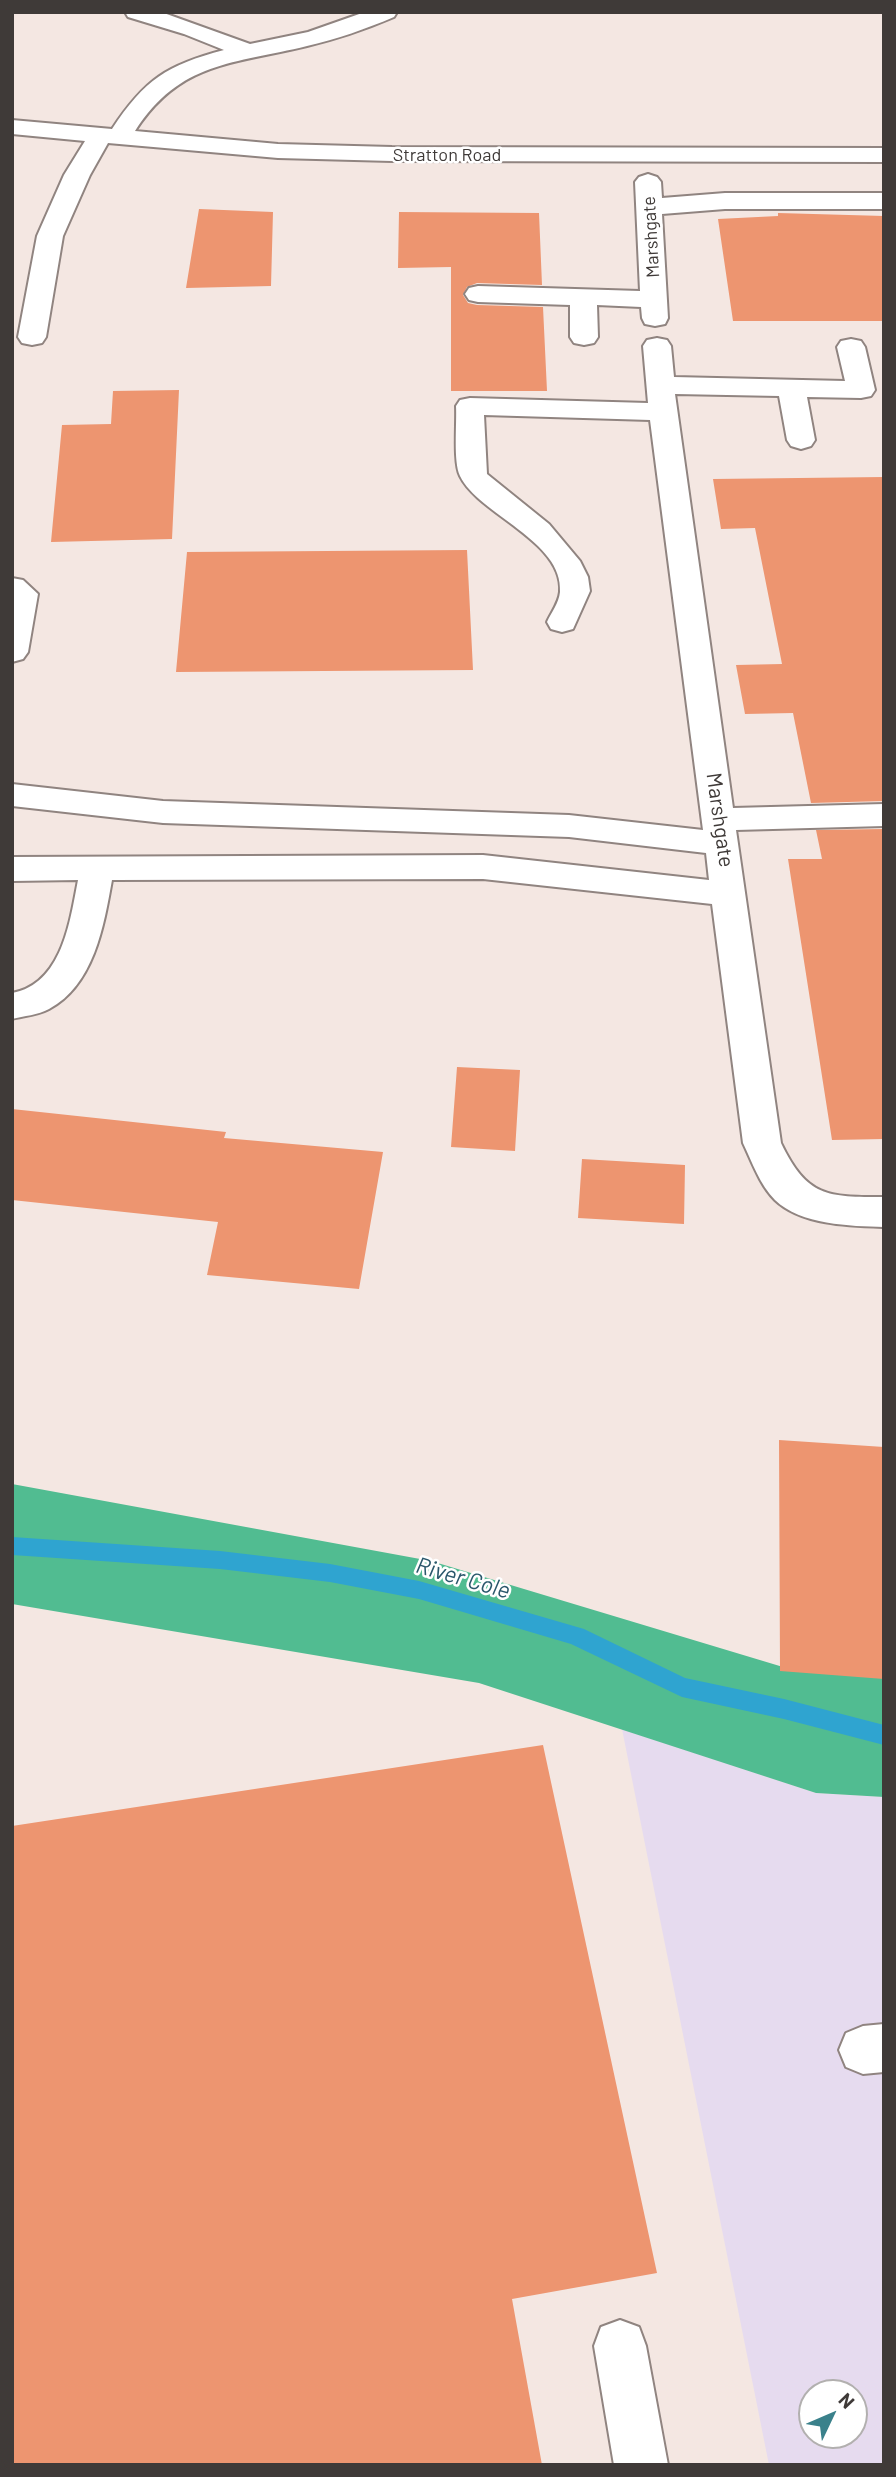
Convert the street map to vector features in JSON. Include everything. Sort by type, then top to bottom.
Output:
[{"type":"street","points":[[136,12],[192,29],[250,52]]},
{"type":"street","points":[[32,337],[50,236],[77,174],[159,85],[206,64],[308,39],[386,12]]},
{"type":"street","name":"Stratton Road","points":[[12,127],[278,151],[647,156],[884,155]]},
{"type":"street","name":"Marshgate","points":[[647,156],[662,398],[762,1143],[776,1171],[792,1193],[846,1212],[884,1212]]},
{"type":"street","points":[[649,207],[725,201],[884,201]]},
{"type":"street","points":[[478,294],[583,297],[656,321]]},
{"type":"street","points":[[583,297],[584,337]]},
{"type":"street","points":[[562,622],[575,592],[575,579],[534,524],[479,483],[473,474],[470,406],[662,398],[790,388],[861,390],[851,347]]},
{"type":"street","points":[[790,388],[801,440]]},
{"type":"street","points":[[12,587],[23,594],[12,652]]},
{"type":"street","points":[[12,795],[163,812],[721,831],[884,816]]},
{"type":"street","points":[[12,869],[483,867],[729,894]]},
{"type":"street","points":[[12,1006],[38,1000],[63,979],[83,939],[97,868]]},
{"type":"street","points":[[620,2346],[641,2465]]},
{"type":"shaded area","points":[[622,1729],[816,1793],[884,1797],[884,2465],[769,2465]]},
{"type":"green space","points":[[12,1484],[431,1561],[793,1670],[884,1674],[884,1797],[816,1793],[479,1683],[12,1604]]},
{"type":"building","points":[[199,209],[273,212],[271,286],[186,288]]},
{"type":"building","points":[[399,212],[539,213],[542,285],[477,283],[467,287],[463,295],[468,303],[477,305],[543,307],[547,391],[451,391],[451,267],[398,268]]},
{"type":"building","points":[[778,213],[884,216],[884,321],[733,321],[718,219],[778,216]]},
{"type":"building","points":[[179,390],[172,539],[51,542],[62,425],[111,424],[113,391]]},
{"type":"building","points":[[884,477],[884,801],[811,803],[793,713],[745,714],[736,665],[782,664],[755,528],[721,529],[713,479]]},
{"type":"building","points":[[467,550],[473,670],[176,672],[187,552]]},
{"type":"building","points":[[884,829],[884,1139],[832,1140],[788,859],[822,859],[816,830]]},
{"type":"building","points":[[457,1067],[520,1070],[515,1151],[451,1147]]},
{"type":"building","points":[[12,1109],[226,1132],[224,1138],[383,1152],[359,1289],[207,1275],[218,1222],[12,1200]]},
{"type":"building","points":[[582,1159],[685,1165],[684,1224],[578,1218]]},
{"type":"building","points":[[779,1440],[884,1447],[884,1679],[780,1671]]},
{"type":"building","points":[[543,1745],[657,2273],[512,2299],[542,2465],[12,2465],[12,1826]]},
{"type":"waterway","name":"River Cole","points":[[12,1546],[220,1560],[330,1573],[419,1590],[576,1636],[682,1687],[784,1709],[884,1735]]}]
